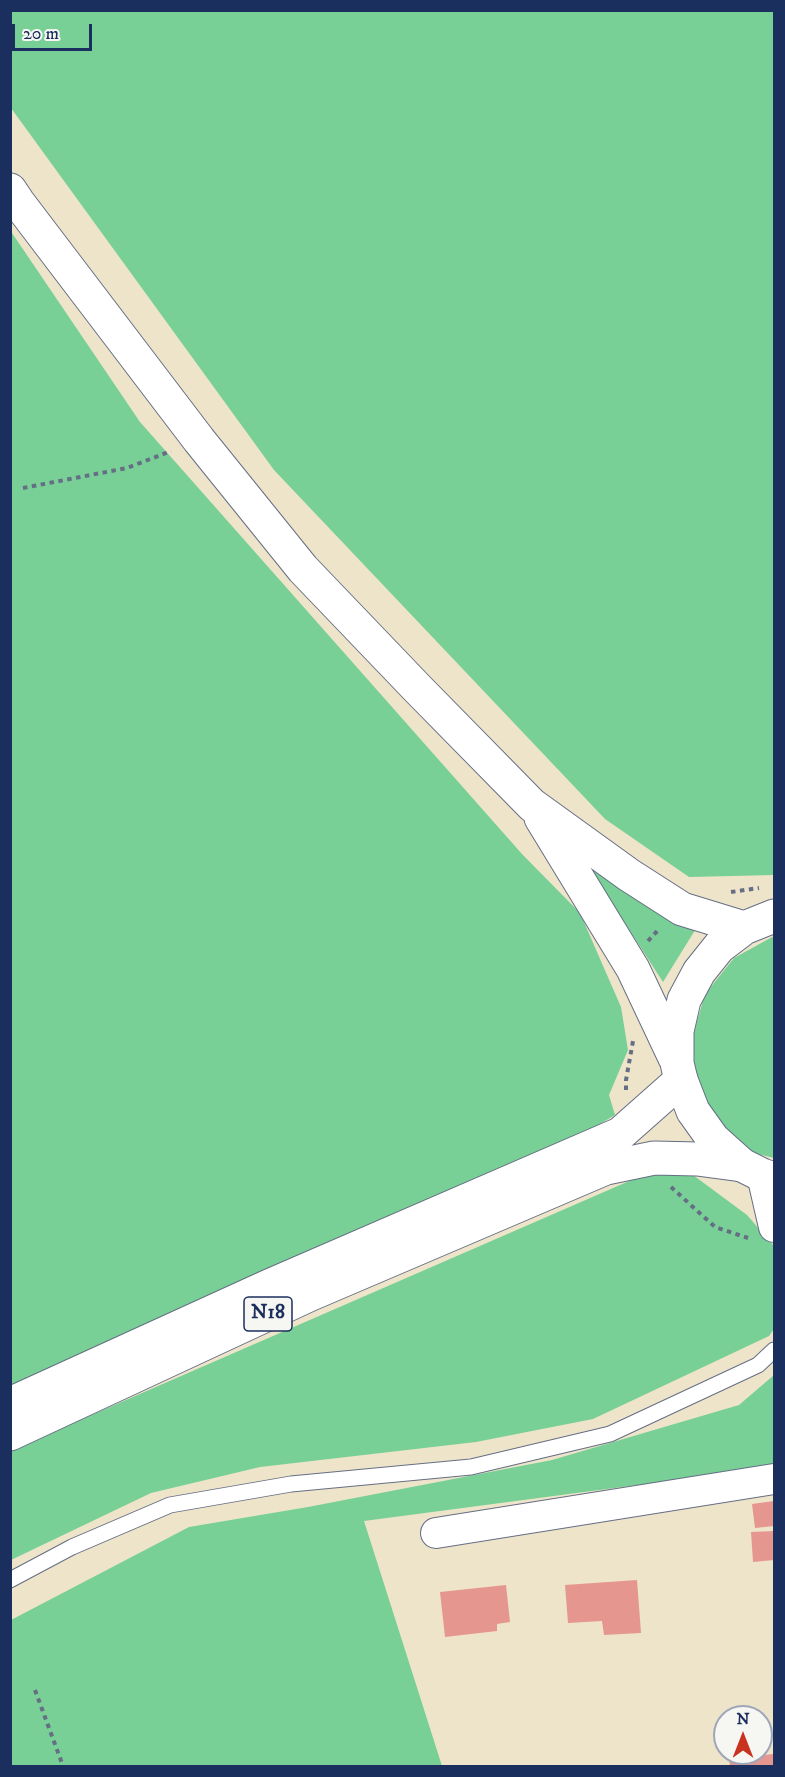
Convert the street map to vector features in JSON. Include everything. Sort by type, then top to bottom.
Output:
[{"type":"main road","points":[[10,190],[199,440],[303,569],[532,805],[629,875],[682,909],[744,928]]},
{"type":"main road","points":[[532,805],[633,969],[679,1071],[693,1112],[713,1139],[759,1173]]},
{"type":"main road","points":[[679,1071],[677,1031],[684,1000],[689,990],[699,972],[719,947],[744,928],[769,902]]},
{"type":"main road","name":"N18","points":[[10,1404],[258,1290],[620,1134],[679,1071]]},
{"type":"main road","name":"N18","points":[[10,1434],[311,1294],[606,1168],[654,1158],[698,1159],[759,1173]]},
{"type":"street","points":[[759,1173],[774,1227]]},
{"type":"street","points":[[436,1533],[774,1479]]},
{"type":"lane","points":[[10,1580],[72,1547],[170,1505],[291,1484],[471,1467],[610,1434],[758,1365],[774,1350]]},
{"type":"path","points":[[23,488],[127,468],[199,440]]},
{"type":"path","points":[[727,893],[769,902]]},
{"type":"path","points":[[640,948],[665,923]]},
{"type":"path","points":[[679,1196],[715,1227],[745,1237]]},
{"type":"path","points":[[35,1690],[63,1767]]},
{"type":"green space","points":[[10,11],[774,11],[774,875],[689,877],[605,819],[274,470],[11,108]]},
{"type":"green space","points":[[10,230],[140,422],[522,854],[580,913],[621,1007],[628,1050],[609,1095],[615,1115],[583,1134],[10,1388]]},
{"type":"green space","points":[[582,857],[697,927],[663,982],[641,948]]},
{"type":"green space","points":[[774,936],[774,1158],[754,1153],[718,1123],[696,1083],[692,1038],[705,994],[734,958]]},
{"type":"green space","points":[[643,1175],[693,1175],[747,1215],[774,1246],[774,1329],[769,1336],[593,1419],[476,1442],[260,1467],[151,1493],[11,1560],[11,1450]]},
{"type":"green space","points":[[774,1375],[774,1467],[364,1521],[442,1766],[11,1766],[11,1620],[189,1527],[308,1507],[552,1460],[739,1405]]},
{"type":"building","points":[[774,1501],[774,1526],[755,1528],[752,1504]]},
{"type":"building","points":[[774,1531],[774,1560],[753,1562],[751,1532]]},
{"type":"building","points":[[637,1580],[641,1633],[604,1635],[602,1621],[568,1623],[565,1585]]},
{"type":"building","points":[[506,1585],[510,1622],[497,1624],[497,1631],[445,1637],[440,1592]]},
{"type":"building","points":[[773,1754],[774,1766],[730,1766],[773,1765]]}]
